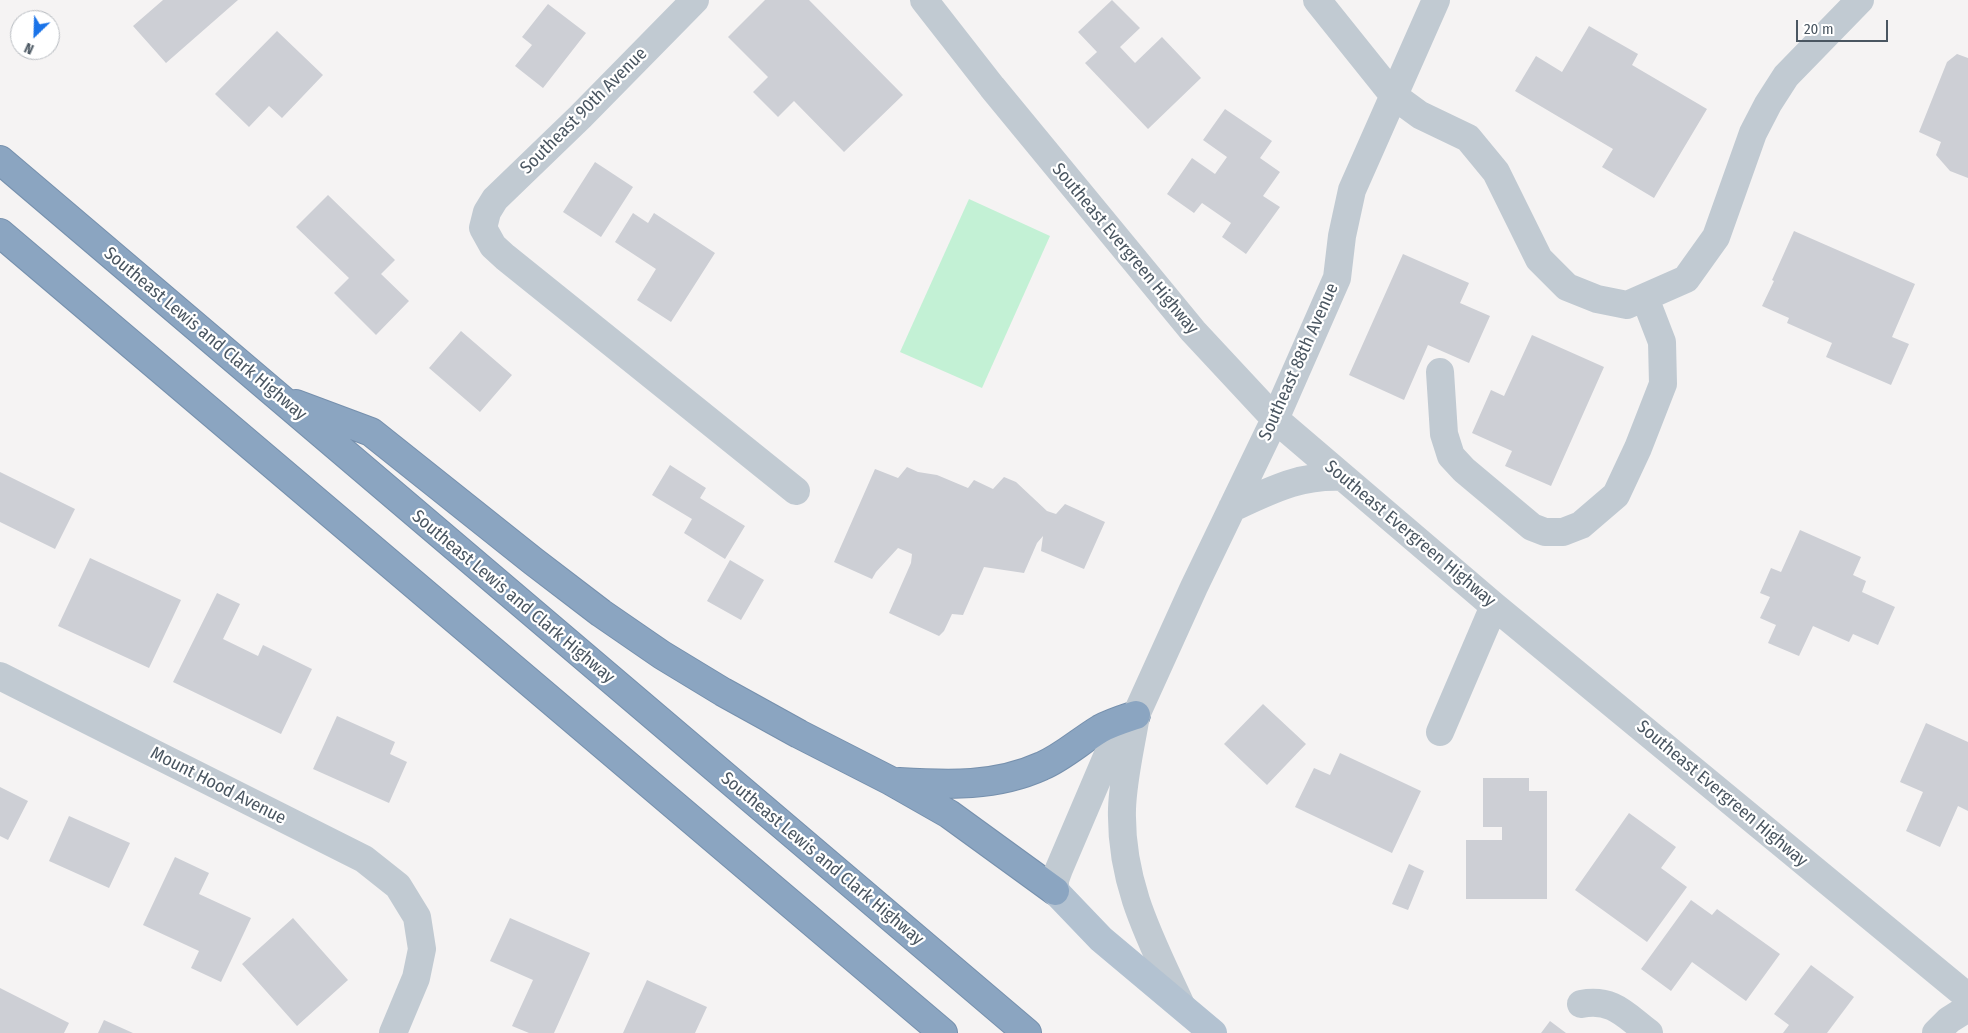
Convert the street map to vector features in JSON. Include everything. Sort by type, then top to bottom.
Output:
[{"type":"highway","name":"Southeast Lewis and Clark Highway","points":[[0,160],[1026,1033]]},
{"type":"highway","points":[[0,233],[943,1033]]},
{"type":"highway","points":[[278,397],[371,432],[533,561],[601,613],[662,655],[799,734],[891,781],[949,814],[1055,891]]},
{"type":"highway","points":[[891,781],[960,785],[1016,776],[1042,767],[1061,757],[1101,729],[1136,714]]},
{"type":"main road","points":[[1055,891],[1101,939],[1213,1033]]},
{"type":"street","name":"Southeast 90th Avenue","points":[[695,0],[580,117],[495,199],[487,212],[483,228],[493,246],[504,257],[796,491]]},
{"type":"street","name":"Southeast Evergreen Highway","points":[[924,0],[992,87],[1193,332],[1276,419],[1494,606],[1968,997]]},
{"type":"street","points":[[1316,0],[1394,96],[1420,115],[1468,138],[1496,172],[1539,259],[1567,286],[1597,299],[1627,305],[1686,279],[1716,237],[1753,133],[1768,104],[1786,76],[1860,0]]},
{"type":"street","name":"Southeast 88th Avenue","points":[[1136,714],[1194,587],[1276,419],[1337,278],[1342,236],[1352,190],[1436,0]]},
{"type":"street","points":[[1440,372],[1444,434],[1451,456],[1464,470],[1532,527],[1545,532],[1563,532],[1581,526],[1616,495],[1638,448],[1663,384],[1662,342],[1645,298]]},
{"type":"street","points":[[1232,508],[1288,483],[1308,478],[1343,477]]},
{"type":"street","points":[[1440,732],[1494,606]]},
{"type":"street","name":"Mount Hood Avenue","points":[[0,676],[364,859],[398,886],[417,917],[422,949],[416,978],[393,1033]]},
{"type":"street","points":[[1055,891],[1055,880],[1059,869],[1114,740],[1136,714]]},
{"type":"street","points":[[1136,714],[1124,783],[1122,809],[1123,840],[1127,870],[1134,898],[1145,928],[1181,1005]]},
{"type":"street","points":[[1581,1004],[1596,1001],[1612,1005],[1650,1033]]},
{"type":"street","points":[[1936,1033],[1949,1020],[1968,1008]]},
{"type":"green space","points":[[969,199],[1050,236],[982,388],[900,352]]},
{"type":"building","points":[[163,0],[238,0],[166,63],[133,26]]},
{"type":"building","points":[[765,0],[809,0],[903,95],[844,152],[794,101],[778,117],[753,92],[768,77],[728,37]]},
{"type":"building","points":[[1112,0],[1140,28],[1120,47],[1135,63],[1162,37],[1201,78],[1148,129],[1085,63],[1097,52],[1078,32]]},
{"type":"building","points":[[548,4],[586,33],[543,88],[515,66],[532,45],[522,37]]},
{"type":"building","points":[[1589,26],[1638,54],[1632,65],[1707,109],[1654,198],[1602,167],[1613,149],[1515,91],[1536,56],[1562,72]]},
{"type":"building","points":[[277,31],[323,75],[282,118],[269,106],[249,127],[215,94]]},
{"type":"building","points":[[1957,54],[1968,58],[1968,178],[1950,171],[1936,155],[1941,142],[1919,132],[1947,62]]},
{"type":"building","points":[[1225,109],[1272,141],[1260,158],[1280,172],[1263,196],[1280,207],[1246,254],[1222,237],[1231,223],[1202,203],[1194,213],[1167,194],[1192,158],[1215,174],[1227,157],[1203,140]]},
{"type":"building","points":[[595,162],[633,187],[601,237],[563,212]]},
{"type":"building","points":[[328,195],[395,260],[381,274],[409,301],[376,335],[334,293],[349,278],[296,227]]},
{"type":"building","points":[[633,213],[648,223],[654,213],[715,253],[671,322],[637,300],[656,269],[615,242]]},
{"type":"building","points":[[1794,231],[1915,284],[1892,337],[1909,344],[1891,385],[1826,357],[1832,343],[1787,323],[1789,318],[1762,306]]},
{"type":"building","points":[[1403,254],[1469,283],[1460,303],[1490,316],[1469,363],[1428,345],[1404,400],[1349,375]]},
{"type":"building","points":[[461,331],[512,375],[480,412],[429,368]]},
{"type":"building","points":[[1532,335],[1604,367],[1551,486],[1505,466],[1512,451],[1472,433],[1491,390],[1504,396]]},
{"type":"building","points":[[670,465],[706,488],[700,498],[745,526],[725,559],[684,533],[692,519],[652,495]]},
{"type":"building","points":[[907,467],[918,472],[937,475],[968,488],[974,480],[993,489],[1004,477],[1016,482],[1047,511],[1056,514],[1065,504],[1105,522],[1084,569],[1041,551],[1043,536],[1037,543],[1024,573],[984,567],[963,615],[952,614],[944,631],[939,636],[889,613],[911,563],[912,554],[898,548],[872,579],[834,562],[875,469],[898,478]]},
{"type":"building","points":[[0,472],[75,509],[55,549],[0,522]]},
{"type":"building","points":[[1800,530],[1861,557],[1853,575],[1866,581],[1862,592],[1895,607],[1878,645],[1853,634],[1849,642],[1813,626],[1799,656],[1768,643],[1776,625],[1760,618],[1770,597],[1760,593],[1771,568],[1781,572]]},
{"type":"building","points":[[90,558],[181,600],[149,668],[58,626]]},
{"type":"building","points":[[730,560],[764,580],[741,620],[707,601]]},
{"type":"building","points":[[217,593],[240,604],[223,639],[258,656],[263,645],[312,669],[281,734],[173,682]]},
{"type":"building","points":[[1263,704],[1306,744],[1267,785],[1224,744]]},
{"type":"building","points":[[337,716],[395,742],[390,754],[407,762],[389,803],[313,769]]},
{"type":"building","points":[[1926,723],[1968,742],[1968,811],[1958,806],[1940,847],[1906,831],[1923,792],[1900,782]]},
{"type":"building","points":[[1340,753],[1421,791],[1392,853],[1295,807],[1314,768],[1330,775]]},
{"type":"building","points":[[1483,778],[1529,778],[1529,791],[1547,791],[1547,899],[1466,899],[1466,840],[1502,840],[1502,827],[1483,827]]},
{"type":"building","points":[[0,787],[28,801],[8,840],[0,836]]},
{"type":"building","points":[[1629,813],[1676,847],[1661,868],[1687,887],[1647,942],[1575,890]]},
{"type":"building","points":[[69,816],[130,843],[109,888],[49,861]]},
{"type":"building","points":[[175,857],[209,873],[199,894],[251,918],[221,982],[191,968],[199,951],[143,925]]},
{"type":"building","points":[[1409,864],[1424,871],[1408,910],[1392,904]]},
{"type":"building","points":[[1691,900],[1712,915],[1717,909],[1780,954],[1746,1001],[1692,962],[1671,991],[1641,969]]},
{"type":"building","points":[[293,918],[348,980],[297,1026],[242,964]]},
{"type":"building","points":[[510,918],[590,953],[554,1033],[529,1033],[512,1026],[533,980],[490,961]]},
{"type":"building","points":[[1811,965],[1854,997],[1827,1033],[1783,1033],[1789,1025],[1774,1014]]},
{"type":"building","points":[[647,980],[707,1007],[695,1033],[623,1033]]},
{"type":"building","points":[[0,988],[69,1023],[64,1033],[0,1033]]},
{"type":"building","points":[[104,1020],[133,1033],[98,1033]]},
{"type":"building","points":[[1550,1021],[1566,1033],[1541,1033]]}]
